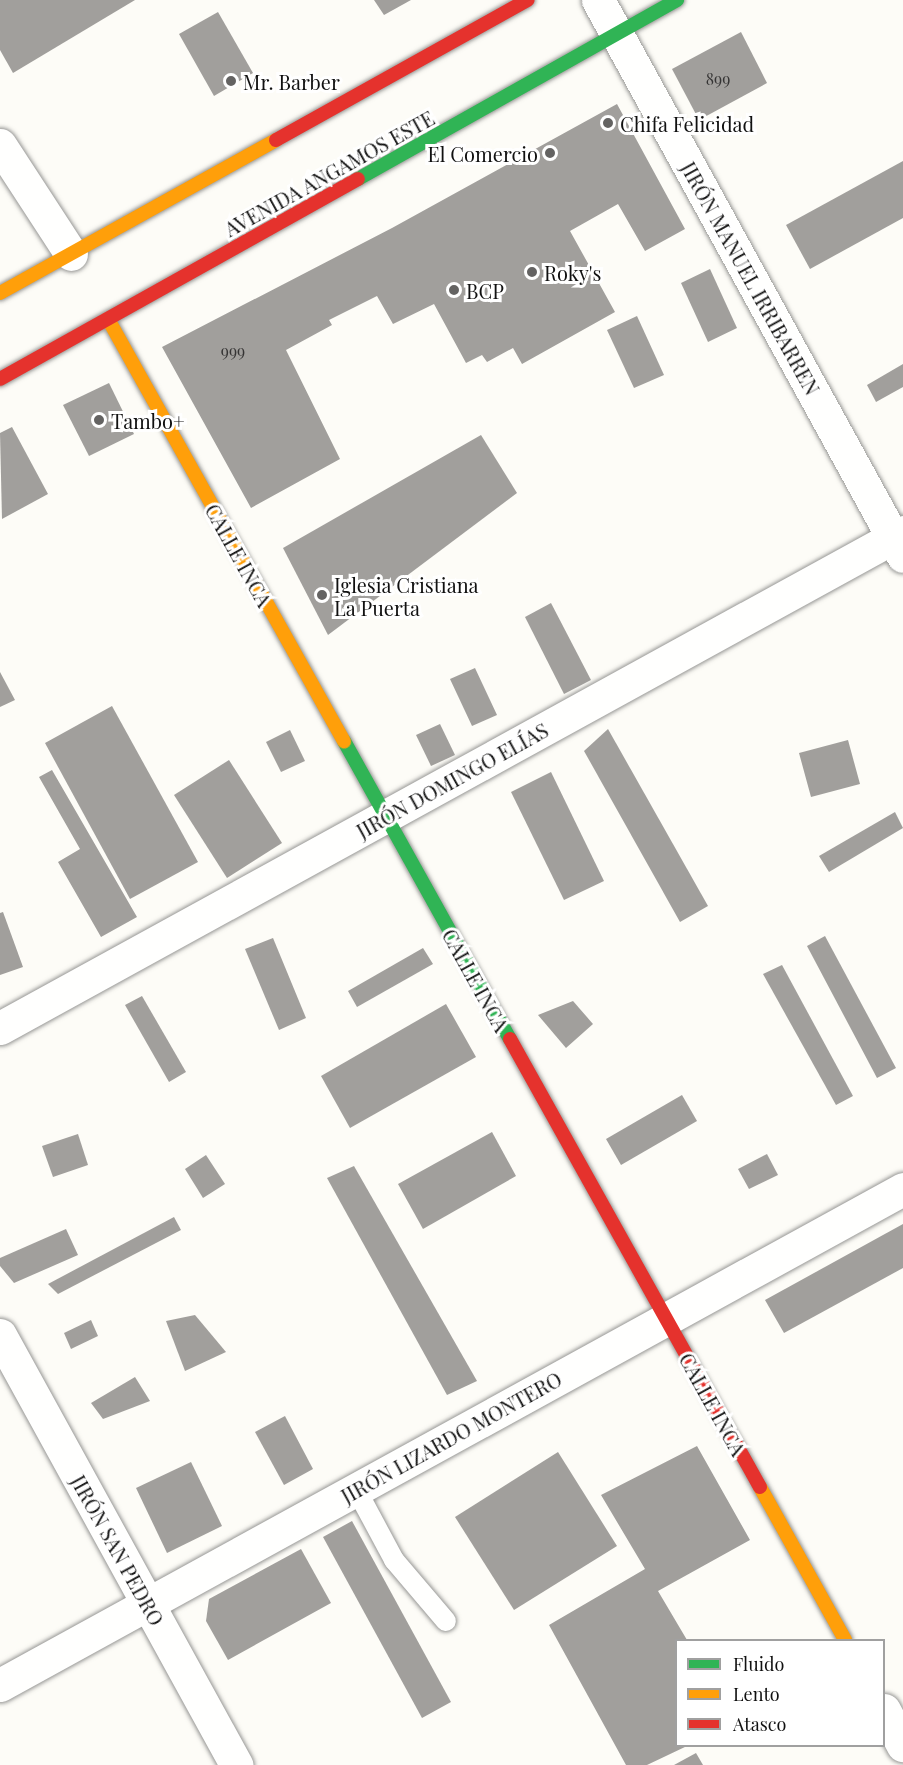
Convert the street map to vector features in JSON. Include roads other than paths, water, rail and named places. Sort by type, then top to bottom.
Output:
[{"type":"street","points":[[0,293],[528,0]]},
{"type":"street","name":"JIRÓN MANUEL IRRIBARREN","points":[[598,0],[900,542]]},
{"type":"street","name":"AVENIDA ANGAMOS ESTE","points":[[0,379],[677,0]]},
{"type":"street","points":[[0,145],[71,254]]},
{"type":"street","name":"CALLE INCA","points":[[108,319],[844,1639]]},
{"type":"street","name":"JIRÓN DOMINGO ELÍAS","points":[[0,1028],[385,817],[900,542]]},
{"type":"street","name":"JIRÓN LIZARDO MONTERO","points":[[0,1685],[903,1189]]},
{"type":"street","name":"JIRÓN SAN PEDRO","points":[[0,1335],[236,1765]]},
{"type":"street","points":[[885,1712],[903,1745]]},
{"type":"lane","points":[[356,1489],[394,1560],[446,1621]]},
{"type":"place","name":"Mr. Barber","points":[[231,81]]},
{"type":"place","name":"Chifa Felicidad","points":[[608,123]]},
{"type":"place","name":"El Comercio","points":[[550,153]]},
{"type":"place","name":"Roky's","points":[[532,272]]},
{"type":"place","name":"BCP","points":[[454,290]]},
{"type":"place","name":"Tambo+","points":[[99,420]]},
{"type":"place","name":"Iglesia Cristiana La Puerta","points":[[322,595]]}]
